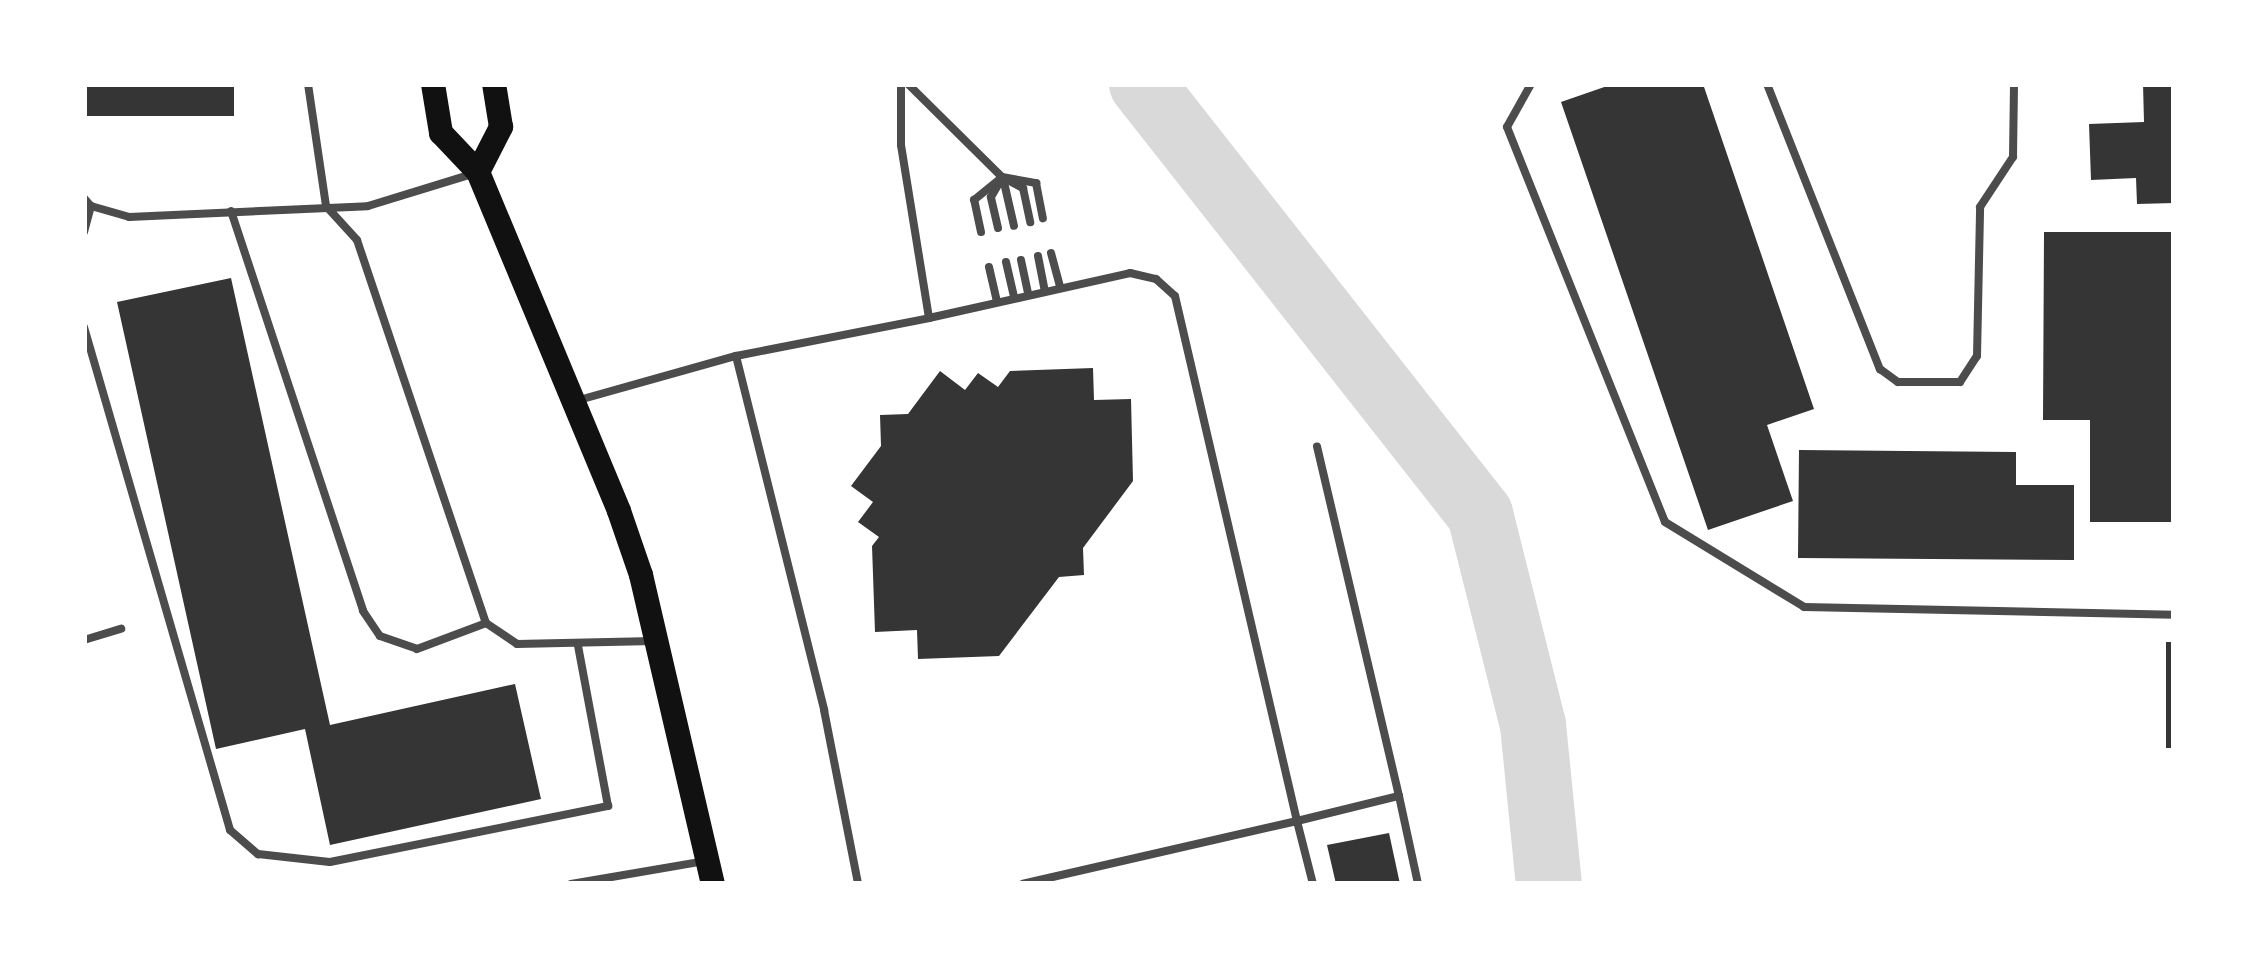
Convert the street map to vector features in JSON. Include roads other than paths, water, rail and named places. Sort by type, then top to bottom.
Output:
[{"type":"main road","points":[[418,84],[441,133],[478,172],[577,400],[641,575],[710,873]]},
{"type":"main road","points":[[433,84],[441,133]]},
{"type":"main road","points":[[494,84],[501,127]]},
{"type":"main road","points":[[478,172],[501,127],[508,84]]},
{"type":"lane","points":[[308,84],[326,206],[357,240],[486,623],[517,644],[656,641]]},
{"type":"lane","points":[[905,84],[1003,177],[1022,188],[1030,221]]},
{"type":"lane","points":[[905,84],[901,145],[929,318]]},
{"type":"lane","points":[[1531,84],[1507,127],[1665,522],[1804,608],[2174,616]]},
{"type":"lane","points":[[1767,84],[1880,370],[1898,382],[1960,382],[1977,356],[1980,207],[2013,157],[2014,84]]},
{"type":"lane","points":[[84,232],[88,202],[129,217],[368,206],[478,172]]},
{"type":"lane","points":[[1003,177],[1036,184],[1043,218]]},
{"type":"lane","points":[[1003,177],[1014,226]]},
{"type":"lane","points":[[998,228],[991,197],[1003,177]]},
{"type":"lane","points":[[981,232],[974,200],[1003,177]]},
{"type":"lane","points":[[231,211],[363,611],[380,636],[417,649],[486,623]]},
{"type":"lane","points":[[1051,253],[1060,287]]},
{"type":"lane","points":[[1038,256],[1045,291]]},
{"type":"lane","points":[[1021,260],[1028,295]]},
{"type":"lane","points":[[1006,262],[1014,298]]},
{"type":"lane","points":[[989,267],[997,302]]},
{"type":"lane","points":[[577,400],[736,356],[1060,287],[1130,274],[1156,279],[1175,296],[1313,884]]},
{"type":"lane","points":[[84,327],[230,830],[258,854],[330,862],[608,806],[578,646]]},
{"type":"lane","points":[[736,356],[824,710],[858,884]]},
{"type":"lane","points":[[1317,447],[1418,884]]},
{"type":"lane","points":[[84,640],[121,628]]},
{"type":"lane","points":[[1023,884],[1399,796]]},
{"type":"lane","points":[[571,884],[710,873]]},
{"type":"waterway","points":[[1142,84],[1480,514],[1533,725],[1549,884]]}]
